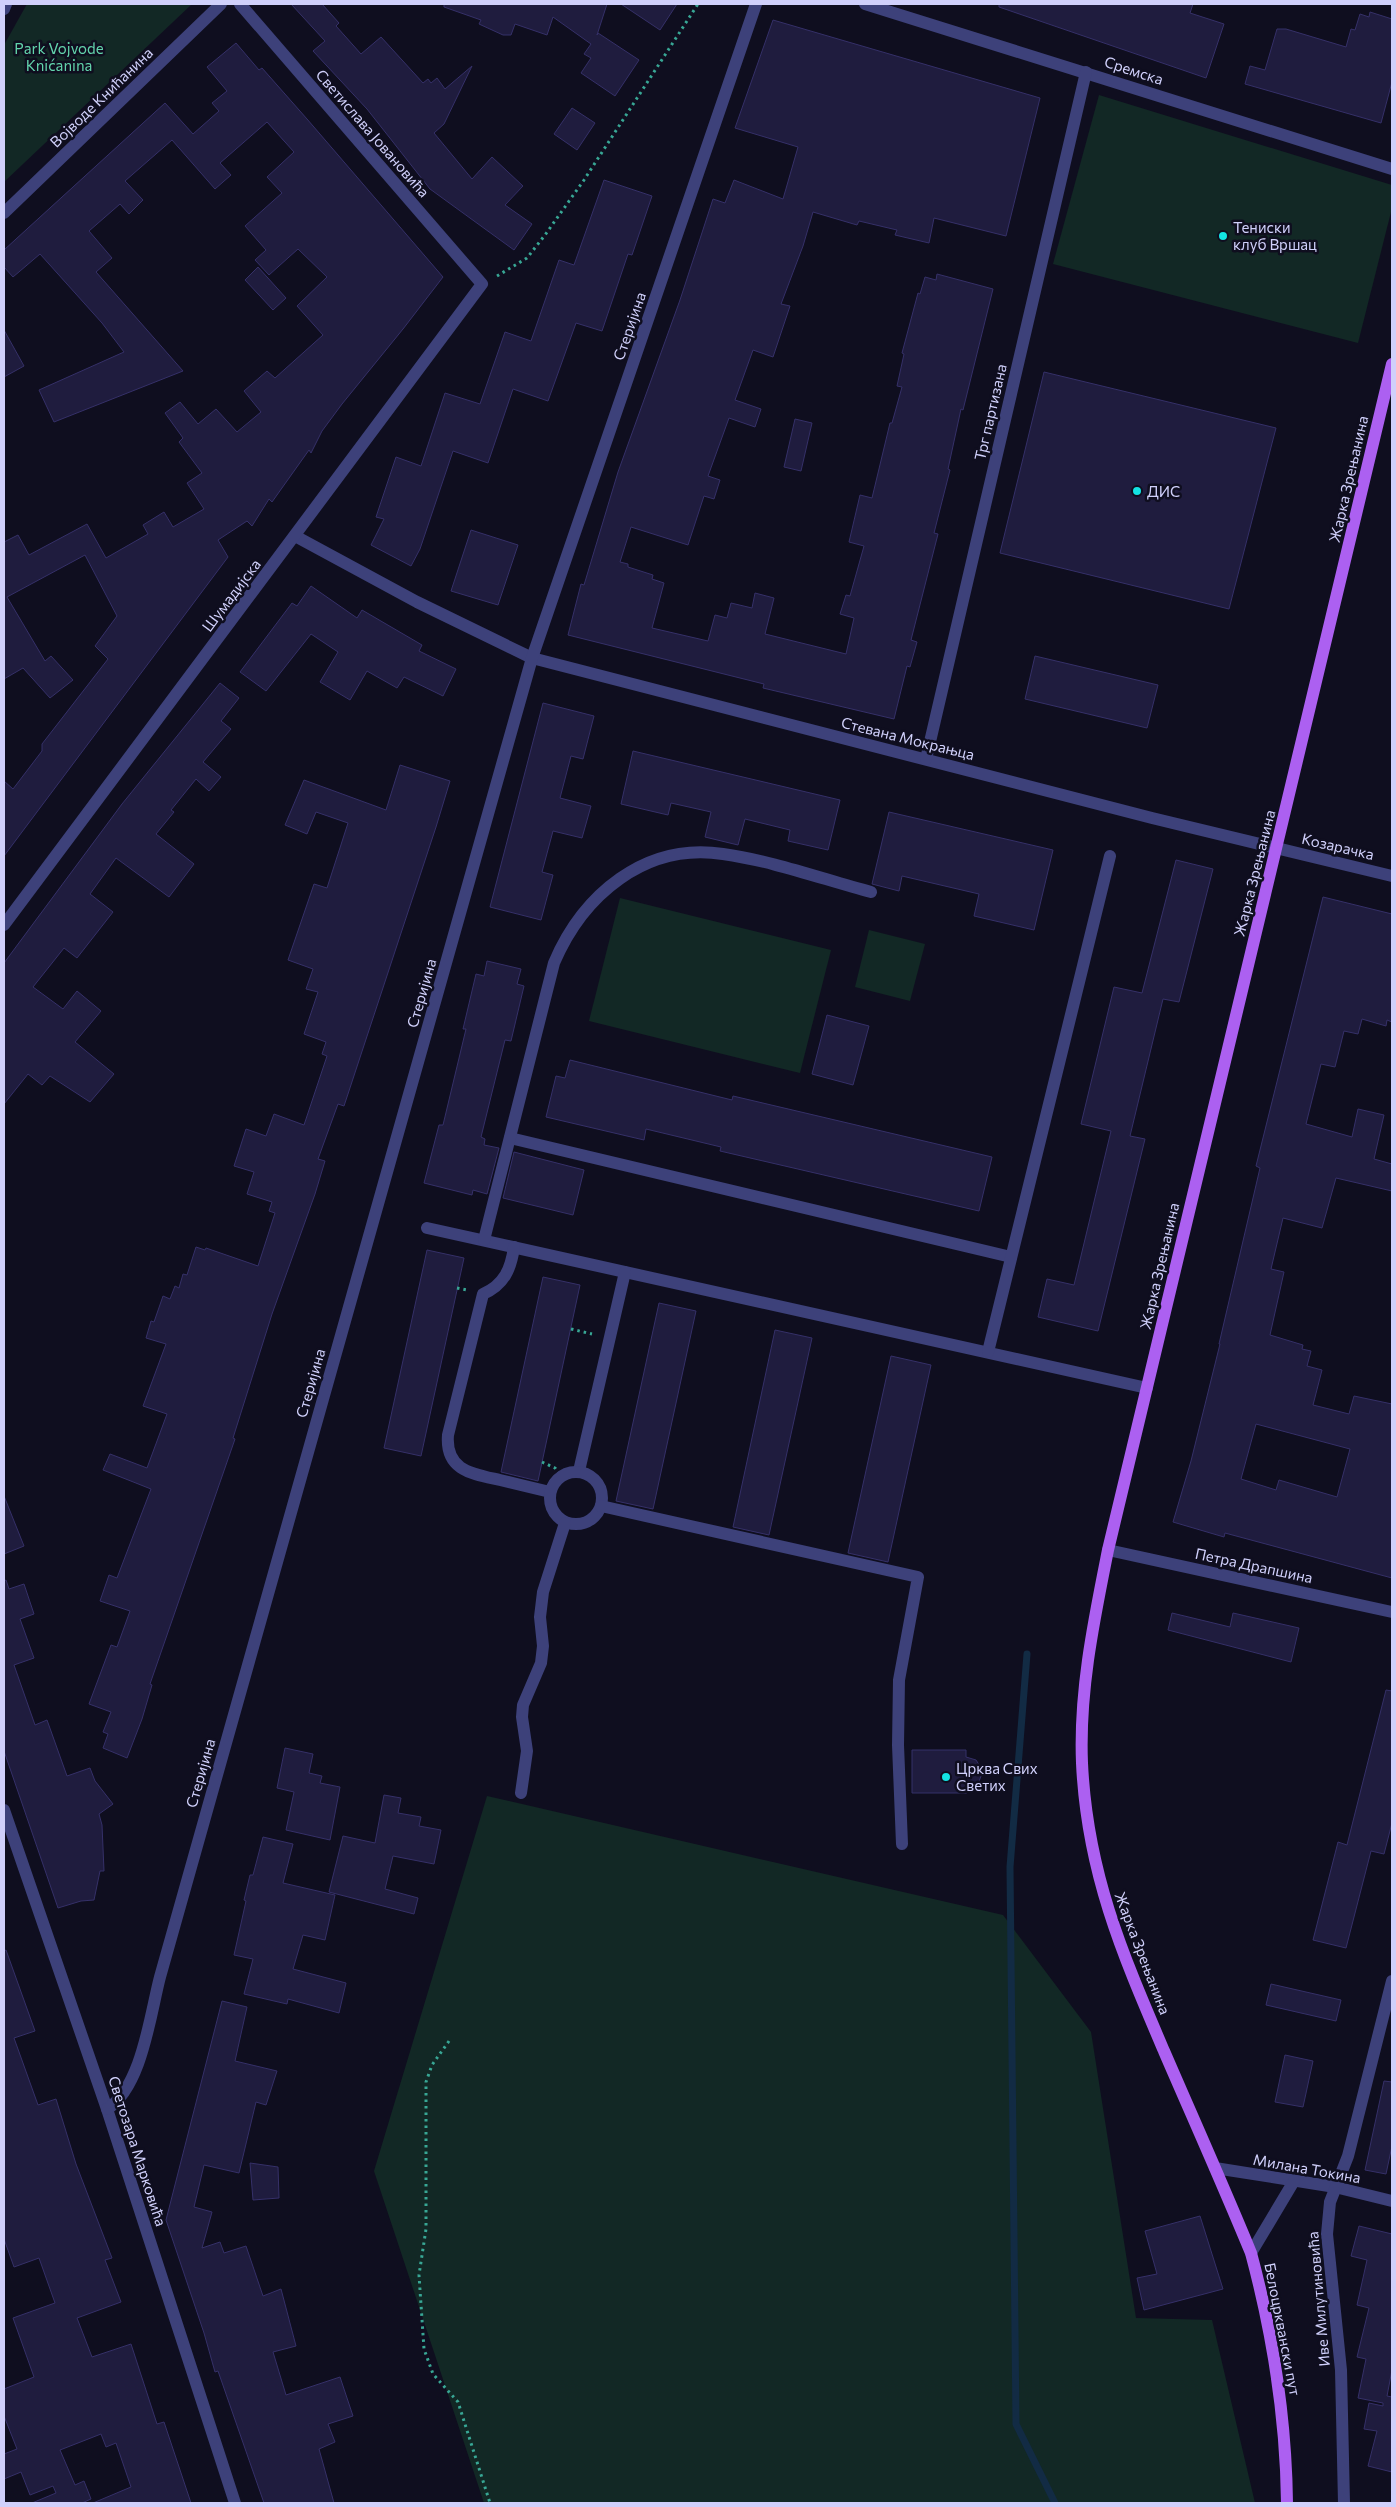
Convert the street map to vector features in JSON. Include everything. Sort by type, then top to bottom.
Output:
[{"type":"main road","name":"Жарка Зрењанина","points":[[1215,2168],[1127,1964],[1108,1912],[1094,1860],[1086,1812],[1083,1770],[1083,1711],[1088,1658],[1108,1550],[1392,364]]},
{"type":"main road","name":"Белоцрквански пут","points":[[1215,2168],[1251,2253],[1264,2300],[1276,2361],[1287,2458],[1287,2503]]},
{"type":"street","points":[[4,8],[6,4]]},
{"type":"street","name":"Војводе Книћанина","points":[[4,213],[222,4]]},
{"type":"street","name":"Светислава Јовановића","points":[[240,4],[482,284]]},
{"type":"street","name":"Стеријина","points":[[107,2108],[118,2102],[126,2092],[140,2056],[165,1958],[532,658],[756,4]]},
{"type":"street","name":"Сремска","points":[[866,4],[1392,169]]},
{"type":"street","name":"Трг партизана","points":[[926,759],[1086,72]]},
{"type":"street","name":"Шумадијска","points":[[4,925],[482,284]]},
{"type":"street","points":[[295,536],[417,602],[532,658]]},
{"type":"street","name":"Стевана Мокрањца","points":[[532,658],[1276,848]]},
{"type":"street","name":"Козарачка","points":[[1276,848],[1392,876]]},
{"type":"street","points":[[484,1240],[554,963],[575,922],[590,904],[621,876],[639,866],[666,857],[702,852],[722,853],[871,892]]},
{"type":"street","points":[[988,1352],[1110,856]]},
{"type":"street","points":[[510,1138],[1011,1257]]},
{"type":"street","points":[[428,1228],[1147,1388]]},
{"type":"street","points":[[514,1247],[510,1269],[505,1278],[491,1290],[482,1294],[448,1436],[448,1448],[455,1462],[470,1473],[550,1492]]},
{"type":"street","points":[[580,1472],[625,1272]]},
{"type":"street","points":[[570,1472],[580,1472],[588,1474],[596,1480],[601,1488],[602,1506],[590,1520],[574,1525],[566,1523],[553,1511],[549,1502],[550,1492],[554,1483],[561,1476],[570,1472]]},
{"type":"street","points":[[602,1506],[918,1577],[899,1680],[898,1745],[902,1844]]},
{"type":"street","points":[[521,1793],[526,1751],[522,1706],[540,1663],[543,1646],[540,1617],[543,1592],[566,1523]]},
{"type":"street","name":"Петра Драпшина","points":[[1108,1550],[1392,1612]]},
{"type":"street","name":"Светозара Марковића","points":[[4,1810],[107,2108],[235,2503]]},
{"type":"street","name":"Иве Милутиновића","points":[[1344,2503],[1341,2370],[1327,2234],[1328,2214],[1334,2187],[1348,2156],[1392,1985]]},
{"type":"street","name":"Милана Токина","points":[[1215,2168],[1334,2187],[1392,2201]]},
{"type":"street","points":[[1251,2253],[1294,2181]]},
{"type":"path","points":[[482,284],[527,258],[584,180],[698,4]]},
{"type":"path","points":[[542,1462],[555,1468],[561,1476]]},
{"type":"path","points":[[449,2041],[432,2064],[426,2082],[426,2230],[419,2275],[424,2348],[433,2374],[458,2402],[490,2503]]},
{"type":"green space","name":"Park Vojvode Knićanina","points":[[27,4],[192,4],[4,182],[4,45]]},
{"type":"green space","name":"Тениски клуб Вршац","points":[[1099,95],[1392,185],[1392,208],[1358,343],[1053,264]]},
{"type":"green space","points":[[620,898],[831,950],[800,1073],[589,1021]]},
{"type":"green space","points":[[869,930],[925,944],[910,1001],[855,987]]},
{"type":"green space","points":[[487,1796],[1003,1915],[1091,2032],[1136,2318],[1212,2320],[1255,2503],[484,2503],[374,2171]]},
{"type":"building","points":[[291,4],[322,4],[339,23],[336,26],[361,54],[381,37],[423,83],[428,79],[431,83],[437,78],[445,89],[472,66],[444,124],[434,133],[472,179],[492,157],[523,186],[505,205],[532,224],[514,250],[430,189],[367,109],[313,51],[325,41]]},
{"type":"building","points":[[444,4],[607,4],[597,35],[598,33],[639,60],[615,96],[581,73],[591,58],[584,54],[591,44],[553,17],[547,35],[515,24],[511,35],[503,35],[479,24],[481,20],[444,7]]},
{"type":"building","points":[[621,4],[677,4],[660,30]]},
{"type":"building","points":[[999,4],[1193,4],[1190,13],[1224,24],[1206,78],[999,7]]},
{"type":"building","points":[[1370,12],[1392,19],[1392,82],[1381,123],[1245,84],[1250,66],[1265,70],[1277,29],[1286,29],[1346,47],[1351,29],[1355,30],[1360,14],[1369,17]]},
{"type":"building","points":[[773,20],[1040,98],[1006,236],[934,218],[929,243],[895,235],[897,230],[859,221],[857,225],[813,212],[803,246],[781,304],[790,306],[773,357],[753,350],[735,400],[761,409],[755,427],[729,418],[708,476],[720,480],[714,499],[704,496],[688,545],[631,527],[620,562],[628,564],[628,567],[653,575],[652,579],[664,583],[652,628],[708,641],[715,615],[727,618],[731,603],[752,608],[755,593],[774,598],[765,634],[846,654],[854,618],[840,614],[846,595],[850,596],[864,546],[849,542],[860,495],[872,498],[890,423],[892,423],[902,387],[897,386],[904,354],[902,353],[918,293],[920,294],[925,277],[936,280],[937,274],[993,289],[963,410],[961,409],[948,469],[950,470],[934,533],[938,534],[911,640],[917,642],[910,667],[907,666],[894,719],[763,688],[764,684],[568,635],[581,584],[584,585],[618,472],[680,300],[713,199],[725,203],[734,180],[783,199],[798,147],[735,128]]},
{"type":"building","points":[[236,43],[259,70],[262,68],[443,277],[342,404],[322,431],[311,453],[309,450],[272,502],[269,499],[252,526],[247,521],[218,540],[228,557],[4,856],[4,781],[13,789],[42,751],[42,744],[108,659],[95,646],[117,616],[85,555],[7,597],[45,661],[51,656],[73,680],[50,698],[23,668],[4,679],[4,542],[18,535],[29,555],[87,524],[106,558],[148,534],[143,525],[164,512],[173,527],[204,509],[187,483],[202,473],[179,442],[183,438],[165,413],[180,402],[198,424],[216,409],[237,432],[261,412],[244,391],[267,371],[275,378],[323,335],[297,306],[327,277],[298,249],[269,275],[255,260],[266,250],[245,226],[282,193],[267,177],[294,152],[267,122],[220,163],[231,175],[215,189],[172,140],[125,181],[143,200],[129,214],[120,204],[89,231],[112,258],[96,272],[183,371],[54,422],[39,390],[124,352],[102,323],[40,254],[13,277],[4,267],[4,250],[165,103],[193,134],[219,111],[212,103],[227,91],[207,67]]},
{"type":"building","points":[[572,108],[595,123],[577,150],[554,134]]},
{"type":"building","points":[[604,180],[652,196],[632,255],[628,254],[602,331],[576,323],[548,401],[513,389],[488,463],[453,451],[420,549],[411,566],[371,545],[384,519],[376,517],[396,457],[421,466],[445,393],[480,404],[505,332],[531,341],[559,260],[574,265]]},
{"type":"building","points":[[258,267],[286,298],[273,310],[245,280]]},
{"type":"building","points":[[4,330],[24,366],[4,377]]},
{"type":"building","name":"ДИС","points":[[1044,372],[1276,428],[1229,609],[1000,553]]},
{"type":"building","points":[[795,419],[812,423],[801,471],[784,467]]},
{"type":"building","points":[[471,530],[518,545],[498,605],[451,591]]},
{"type":"building","points":[[311,586],[357,618],[362,610],[422,645],[419,651],[456,669],[443,696],[404,677],[397,688],[367,671],[350,700],[320,682],[338,652],[311,634],[266,691],[240,672],[292,603],[297,606]]},
{"type":"building","points":[[1035,656],[1158,685],[1147,728],[1025,699]]},
{"type":"building","points":[[220,683],[239,698],[221,721],[231,729],[203,762],[221,777],[209,791],[196,779],[171,810],[174,812],[156,834],[194,864],[169,897],[116,858],[90,894],[113,912],[77,958],[64,948],[33,987],[63,1009],[77,991],[101,1011],[75,1042],[114,1074],[90,1102],[50,1076],[42,1085],[28,1074],[4,1104],[4,963],[122,804]]},
{"type":"building","points":[[543,703],[594,716],[583,759],[571,756],[560,798],[591,806],[582,838],[553,831],[542,872],[553,875],[541,920],[490,907]]},
{"type":"building","points":[[633,751],[840,800],[828,850],[788,841],[790,830],[745,819],[738,845],[705,837],[711,812],[671,803],[668,815],[621,804]]},
{"type":"building","points":[[400,765],[450,781],[344,1106],[338,1104],[318,1159],[325,1161],[315,1194],[272,1314],[233,1438],[235,1439],[150,1684],[152,1685],[142,1719],[127,1758],[103,1748],[108,1734],[103,1732],[111,1712],[89,1704],[111,1645],[117,1647],[130,1611],[100,1601],[109,1575],[117,1578],[151,1489],[103,1470],[110,1454],[147,1468],[167,1414],[143,1406],[166,1344],[146,1338],[151,1321],[154,1322],[163,1296],[170,1299],[175,1286],[179,1288],[183,1274],[187,1275],[196,1247],[205,1250],[206,1248],[258,1266],[275,1213],[269,1211],[272,1202],[247,1194],[254,1172],[234,1166],[246,1129],[266,1136],[274,1114],[304,1125],[327,1056],[322,1054],[326,1042],[304,1034],[318,992],[306,989],[313,969],[288,960],[314,884],[327,888],[348,823],[316,812],[307,834],[285,825],[304,780],[386,810]]},
{"type":"building","points":[[889,812],[1053,850],[1034,930],[974,916],[979,894],[902,876],[899,891],[872,884]]},
{"type":"building","points":[[1176,860],[1213,869],[1179,1002],[1163,999],[1130,1136],[1145,1139],[1098,1331],[1038,1317],[1047,1279],[1074,1285],[1111,1131],[1081,1124],[1114,987],[1142,993]]},
{"type":"building","points":[[1323,897],[1392,914],[1392,1022],[1387,1020],[1386,1026],[1362,1019],[1358,1034],[1344,1031],[1335,1067],[1321,1064],[1306,1124],[1352,1137],[1358,1109],[1384,1115],[1374,1159],[1392,1164],[1392,1191],[1336,1178],[1322,1228],[1283,1218],[1271,1269],[1284,1272],[1270,1335],[1303,1345],[1302,1349],[1311,1351],[1307,1366],[1322,1370],[1313,1405],[1349,1414],[1354,1396],[1392,1404],[1392,1578],[1225,1533],[1224,1537],[1173,1522],[1191,1461],[1220,1344],[1260,1168],[1256,1166]],"holes":[[[1256,1424],[1350,1449],[1337,1497],[1279,1480],[1276,1490],[1241,1479]]]},
{"type":"building","points":[[487,961],[521,969],[517,984],[524,986],[511,1041],[505,1040],[481,1137],[485,1139],[484,1145],[499,1148],[487,1194],[473,1190],[472,1195],[424,1183],[439,1125],[443,1125],[466,1029],[463,1029],[476,974],[484,976]]},
{"type":"building","points":[[827,1015],[869,1026],[853,1085],[812,1074]]},
{"type":"building","points":[[570,1060],[732,1100],[733,1096],[992,1157],[979,1211],[720,1151],[721,1147],[646,1129],[644,1140],[546,1117],[556,1076],[565,1078]]},
{"type":"building","points":[[514,1152],[584,1170],[573,1215],[503,1198]]},
{"type":"building","points":[[427,1250],[464,1258],[421,1456],[384,1448]]},
{"type":"building","points":[[543,1277],[580,1285],[538,1481],[501,1472]]},
{"type":"building","points":[[659,1303],[696,1311],[653,1509],[616,1501]]},
{"type":"building","points":[[775,1330],[812,1338],[769,1535],[733,1527]]},
{"type":"building","points":[[891,1356],[931,1365],[888,1562],[848,1553]]},
{"type":"building","points":[[4,1496],[24,1546],[4,1554]]},
{"type":"building","points":[[6,1580],[9,1589],[24,1584],[34,1614],[20,1619],[34,1658],[14,1665],[35,1725],[47,1720],[67,1776],[90,1768],[95,1781],[113,1804],[99,1814],[102,1825],[104,1871],[100,1871],[94,1900],[81,1901],[58,1908],[4,1751],[4,1581]]},
{"type":"building","points":[[1172,1613],[1230,1627],[1233,1613],[1299,1628],[1291,1662],[1168,1630]]},
{"type":"building","points":[[1386,1690],[1392,1691],[1392,1823],[1384,1854],[1371,1851],[1346,1948],[1313,1940],[1338,1842],[1347,1845]]},
{"type":"building","points":[[285,1748],[313,1754],[309,1773],[322,1776],[320,1783],[340,1787],[330,1840],[286,1830],[294,1792],[277,1788]]},
{"type":"building","name":"Црква Свих Светих","points":[[912,1750],[966,1750],[966,1757],[976,1760],[983,1771],[978,1784],[967,1786],[967,1793],[912,1793]]},
{"type":"building","points":[[384,1795],[401,1798],[398,1813],[421,1817],[419,1826],[441,1830],[434,1864],[393,1856],[385,1889],[418,1898],[414,1914],[329,1892],[343,1836],[375,1843]]},
{"type":"building","points":[[263,1837],[293,1844],[283,1883],[335,1895],[325,1940],[303,1935],[293,1969],[346,1983],[339,2013],[288,1999],[287,2004],[244,1994],[253,1959],[234,1955],[250,1875],[253,1875]]},
{"type":"building","points":[[6,1950],[35,2031],[14,2038],[38,2105],[56,2099],[76,2164],[112,2258],[105,2260],[121,2302],[77,2318],[92,2357],[131,2344],[157,2424],[164,2422],[191,2503],[93,2503],[131,2487],[116,2443],[106,2447],[101,2434],[60,2450],[75,2485],[84,2481],[91,2499],[82,2503],[32,2503],[56,2493],[53,2486],[30,2495],[21,2472],[4,2479],[4,2454],[17,2449],[4,2416],[4,2389],[34,2377],[13,2318],[55,2303],[39,2258],[14,2267],[4,2239],[4,1951]]},
{"type":"building","points":[[1271,1984],[1341,2000],[1336,2021],[1266,2005]]},
{"type":"building","points":[[222,2001],[247,2007],[235,2061],[277,2071],[266,2105],[256,2102],[239,2173],[204,2165],[194,2207],[212,2212],[202,2248],[220,2242],[224,2253],[246,2246],[263,2296],[281,2289],[296,2346],[273,2352],[286,2395],[340,2377],[353,2416],[328,2424],[335,2442],[319,2449],[334,2503],[264,2503],[218,2371],[215,2372],[166,2220]]},
{"type":"building","points":[[1285,2055],[1313,2061],[1303,2107],[1275,2102]]},
{"type":"building","points":[[1384,2081],[1392,2082],[1392,2146],[1386,2174],[1365,2170]]},
{"type":"building","points":[[250,2163],[278,2167],[279,2198],[253,2200]]},
{"type":"building","points":[[1200,2216],[1223,2289],[1144,2310],[1137,2278],[1157,2274],[1145,2231]]},
{"type":"building","points":[[1359,2226],[1392,2234],[1392,2370],[1387,2396],[1392,2397],[1392,2472],[1368,2466],[1377,2431],[1364,2429],[1369,2403],[1383,2406],[1383,2403],[1358,2398],[1366,2359],[1357,2357],[1369,2308],[1357,2305],[1367,2260],[1351,2256]]},
{"type":"waterway","points":[[1027,1654],[1010,1867],[1016,2424],[1055,2503]]},
{"type":"place","name":"Тениски клуб Вршац","points":[[1223,236]]},
{"type":"place","name":"ДИС","points":[[1137,491]]},
{"type":"place","name":"Црква Свих Светих","points":[[946,1777]]}]
